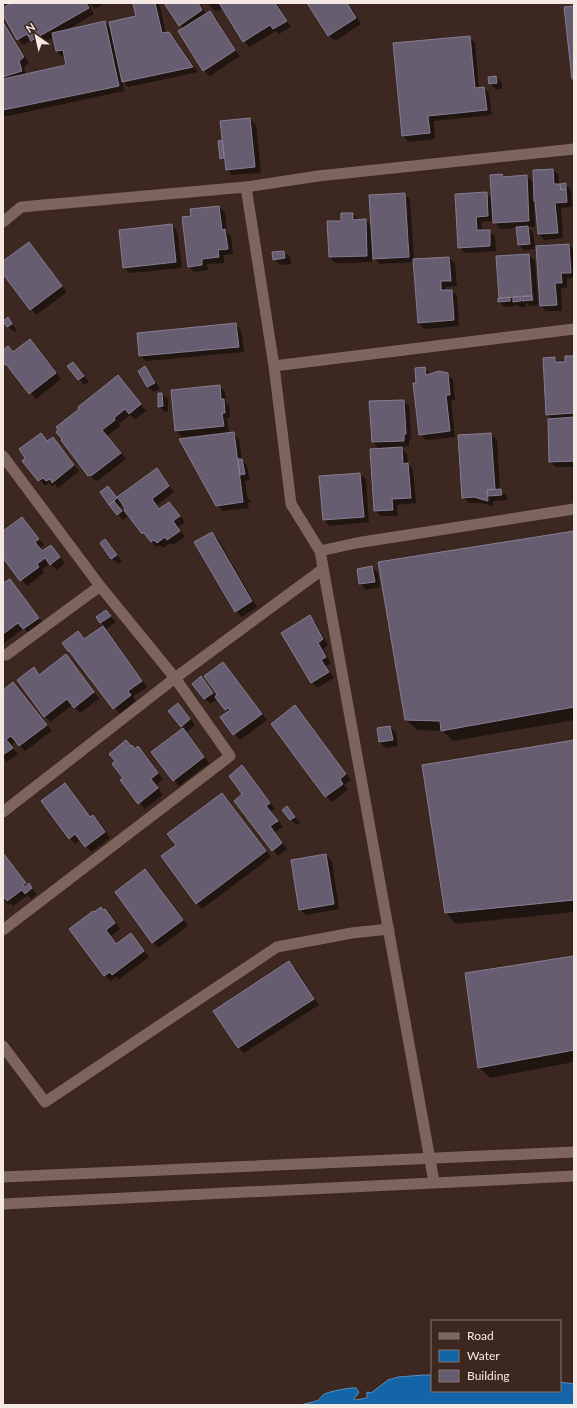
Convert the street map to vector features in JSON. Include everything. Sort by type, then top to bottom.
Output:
[{"type":"street","points":[[3,222],[21,207],[246,187],[318,176],[574,149]]},
{"type":"street","points":[[246,187],[274,366],[291,504],[320,551],[390,930],[434,1182]]},
{"type":"street","points":[[274,366],[574,329]]},
{"type":"street","points":[[3,456],[100,586],[176,678],[230,756],[3,930]]},
{"type":"street","points":[[320,551],[356,543],[574,510]]},
{"type":"street","points":[[3,812],[176,678],[323,569]]},
{"type":"street","points":[[6,655],[100,586]]},
{"type":"street","points":[[3,1046],[45,1102],[277,947],[352,933],[390,930]]},
{"type":"street","points":[[3,1177],[574,1152]]},
{"type":"street","points":[[3,1204],[574,1176]]},
{"type":"water","points":[[431,1375],[431,1392],[561,1392],[561,1382],[574,1384],[574,1405],[301,1405],[317,1401],[329,1392],[349,1388],[356,1388],[359,1392],[354,1399],[355,1400],[367,1398],[367,1392],[371,1393],[388,1380],[398,1377]]},
{"type":"building","points":[[11,3],[86,3],[89,8],[31,41],[27,34],[17,40],[3,15],[3,8]]},
{"type":"building","points":[[155,3],[162,33],[169,32],[193,67],[122,82],[109,22],[136,16],[133,4]]},
{"type":"building","points":[[164,3],[198,3],[202,10],[179,26]]},
{"type":"building","points":[[219,3],[275,3],[287,21],[273,29],[270,25],[243,42]]},
{"type":"building","points":[[307,3],[347,3],[356,18],[328,36]]},
{"type":"building","points":[[574,6],[574,79],[572,79],[564,7]]},
{"type":"building","points":[[210,11],[235,50],[203,71],[178,31]]},
{"type":"building","points":[[105,21],[119,86],[3,110],[3,79],[66,65],[63,50],[56,51],[52,33]]},
{"type":"building","points":[[3,22],[24,57],[19,61],[22,71],[3,77]]},
{"type":"building","points":[[470,36],[475,88],[484,87],[487,110],[428,116],[430,133],[402,136],[393,43]]},
{"type":"building","points":[[496,76],[497,83],[489,84],[488,77]]},
{"type":"building","points":[[250,118],[255,167],[226,170],[220,121]]},
{"type":"building","points":[[222,140],[224,158],[220,159],[218,141]]},
{"type":"building","points":[[553,169],[554,184],[560,184],[561,190],[566,189],[567,202],[555,203],[558,233],[538,234],[534,201],[533,170]]},
{"type":"building","points":[[502,174],[503,177],[527,175],[529,221],[493,223],[490,175]]},
{"type":"building","points":[[566,183],[566,189],[561,190],[560,184]]},
{"type":"building","points":[[487,192],[488,216],[476,217],[477,230],[490,230],[490,246],[458,248],[455,194]]},
{"type":"building","points":[[405,193],[409,257],[373,259],[369,195]]},
{"type":"building","points":[[219,206],[222,230],[225,229],[228,249],[218,250],[219,257],[202,259],[202,265],[188,267],[182,217],[191,216],[190,209]]},
{"type":"building","points":[[341,213],[353,213],[353,220],[366,219],[367,256],[329,257],[327,221],[341,221]]},
{"type":"building","points":[[172,224],[176,262],[123,268],[119,230]]},
{"type":"building","points":[[528,226],[530,244],[518,245],[516,227]]},
{"type":"building","points":[[29,242],[62,286],[30,310],[3,274],[3,261]]},
{"type":"building","points":[[569,244],[571,273],[561,273],[562,283],[555,283],[557,305],[540,306],[536,246]]},
{"type":"building","points":[[284,251],[285,258],[273,260],[272,252]]},
{"type":"building","points":[[529,254],[532,296],[499,298],[496,256]]},
{"type":"building","points":[[449,257],[451,281],[441,281],[441,290],[452,290],[454,320],[418,323],[413,259]]},
{"type":"building","points":[[520,296],[521,301],[513,302],[513,297]]},
{"type":"building","points":[[522,296],[532,296],[533,300],[522,301]]},
{"type":"building","points":[[510,297],[510,301],[498,302],[498,298]]},
{"type":"building","points":[[8,317],[12,324],[7,327],[3,321]]},
{"type":"building","points":[[236,323],[239,347],[139,356],[137,333]]},
{"type":"building","points":[[30,339],[56,373],[29,394],[6,364],[3,364],[3,350],[8,346],[13,352]]},
{"type":"building","points":[[565,356],[574,356],[574,413],[546,415],[543,358],[555,357],[555,362],[565,362]]},
{"type":"building","points":[[73,362],[84,376],[78,380],[67,366]]},
{"type":"building","points":[[145,366],[155,383],[147,387],[138,371]]},
{"type":"building","points":[[425,367],[426,375],[439,371],[448,373],[450,395],[446,395],[450,431],[419,435],[413,383],[416,383],[415,368]]},
{"type":"building","points":[[118,375],[141,404],[129,414],[125,409],[114,418],[115,420],[102,430],[121,453],[91,476],[88,476],[61,440],[62,439],[56,432],[58,430],[56,427]]},
{"type":"building","points":[[220,385],[221,399],[224,399],[225,413],[222,413],[224,426],[175,431],[171,390]]},
{"type":"building","points":[[158,393],[162,393],[163,406],[158,407]]},
{"type":"building","points":[[404,400],[406,434],[404,434],[404,441],[372,442],[369,401]]},
{"type":"building","points":[[574,417],[574,461],[549,462],[548,419]]},
{"type":"building","points":[[234,432],[243,502],[216,506],[179,439]]},
{"type":"building","points":[[41,433],[47,441],[53,437],[74,465],[52,483],[50,479],[46,481],[43,478],[38,481],[22,461],[25,458],[19,449]]},
{"type":"building","points":[[491,433],[495,489],[487,490],[488,501],[474,497],[462,498],[458,435]]},
{"type":"building","points":[[402,447],[403,464],[408,463],[411,498],[392,499],[393,510],[374,511],[370,449]]},
{"type":"building","points":[[238,459],[242,459],[245,474],[240,475]]},
{"type":"building","points":[[157,468],[169,486],[152,499],[159,509],[169,502],[180,516],[173,521],[180,531],[167,540],[165,537],[157,543],[154,540],[151,542],[143,532],[142,534],[124,510],[125,508],[117,497]]},
{"type":"building","points":[[360,473],[364,517],[323,520],[319,476]]},
{"type":"building","points":[[108,486],[117,498],[109,505],[100,492]]},
{"type":"building","points":[[501,489],[502,495],[488,496],[487,490]]},
{"type":"building","points":[[114,501],[122,511],[117,515],[109,505]]},
{"type":"building","points":[[22,517],[39,539],[35,542],[42,551],[51,545],[60,557],[50,565],[45,558],[37,564],[39,567],[20,581],[3,558],[3,531]]},
{"type":"building","points":[[574,531],[574,707],[441,731],[440,721],[405,720],[378,562]]},
{"type":"building","points":[[212,532],[252,601],[235,612],[194,542]]},
{"type":"building","points":[[105,539],[117,555],[111,559],[100,543]]},
{"type":"building","points":[[372,566],[375,582],[359,584],[357,569]]},
{"type":"building","points":[[10,579],[39,618],[23,629],[18,623],[3,634],[3,583]]},
{"type":"building","points":[[106,610],[111,616],[100,623],[96,617]]},
{"type":"building","points":[[310,615],[323,639],[318,643],[326,657],[321,660],[329,672],[311,683],[281,633]]},
{"type":"building","points":[[103,626],[142,681],[128,691],[131,695],[113,709],[62,643],[78,631],[84,639]]},
{"type":"building","points":[[66,654],[94,692],[74,708],[67,699],[44,717],[17,680],[34,667],[39,675]]},
{"type":"building","points":[[223,662],[262,714],[233,735],[220,717],[230,710],[228,708],[225,710],[215,697],[217,694],[204,676]]},
{"type":"building","points":[[201,676],[213,693],[204,699],[192,684]]},
{"type":"building","points":[[13,682],[47,725],[19,746],[11,736],[6,739],[13,748],[3,755],[3,690]]},
{"type":"building","points":[[178,703],[190,719],[181,727],[168,711]]},
{"type":"building","points":[[295,705],[346,774],[340,779],[343,784],[325,797],[271,724]]},
{"type":"building","points":[[390,726],[393,740],[379,742],[377,728]]},
{"type":"building","points":[[183,728],[204,757],[173,781],[151,752]]},
{"type":"building","points":[[126,740],[135,749],[138,746],[158,773],[151,779],[158,788],[138,804],[120,780],[123,778],[112,764],[115,761],[109,754]]},
{"type":"building","points":[[574,740],[574,900],[445,913],[422,765]]},
{"type":"building","points":[[242,765],[270,803],[266,806],[278,821],[270,826],[282,843],[272,851],[234,801],[242,794],[229,776]]},
{"type":"building","points":[[65,783],[90,817],[93,815],[105,832],[85,847],[75,834],[69,839],[41,801]]},
{"type":"building","points":[[222,793],[266,851],[196,904],[161,856],[176,845],[167,834]]},
{"type":"building","points":[[287,806],[295,817],[290,820],[282,810]]},
{"type":"building","points":[[3,853],[26,883],[23,885],[24,887],[29,883],[32,888],[25,894],[22,890],[7,901],[5,898],[3,899]]},
{"type":"building","points":[[326,854],[334,904],[299,910],[291,860]]},
{"type":"building","points":[[145,869],[183,920],[152,943],[115,892]]},
{"type":"building","points":[[101,907],[103,910],[105,909],[115,923],[106,930],[116,944],[131,933],[144,951],[112,975],[110,972],[104,976],[69,929],[93,911],[94,912]]},
{"type":"building","points":[[574,956],[574,1050],[478,1068],[465,973]]},
{"type":"building","points":[[289,961],[314,999],[238,1048],[213,1011]]}]
